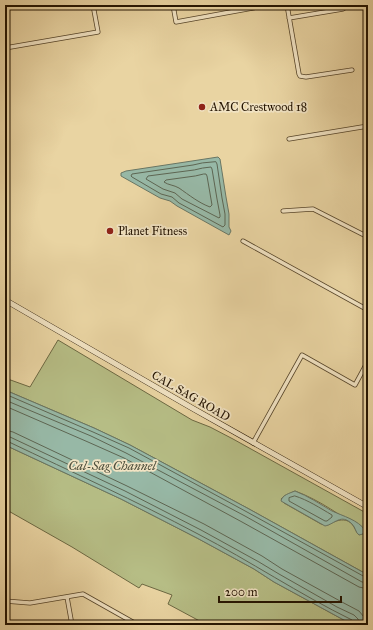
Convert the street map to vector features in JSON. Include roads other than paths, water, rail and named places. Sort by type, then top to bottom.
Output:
[{"type":"main road","name":"CAL SAG ROAD","points":[[5,300],[253,443],[368,507]]},
{"type":"street","points":[[5,48],[98,32],[94,5]]},
{"type":"street","points":[[173,5],[176,22],[269,6],[268,5]]},
{"type":"street","points":[[287,5],[300,76],[306,78],[352,70]]},
{"type":"street","points":[[289,18],[343,9],[346,6]]},
{"type":"street","points":[[289,139],[368,126]]},
{"type":"street","points":[[283,211],[313,209],[368,237]]},
{"type":"street","points":[[243,241],[368,310]]},
{"type":"street","points":[[253,443],[302,355],[355,385],[368,362]]},
{"type":"street","points":[[5,601],[30,603],[83,594],[138,625]]},
{"type":"street","points":[[67,597],[72,625]]},
{"type":"water","points":[[218,157],[220,159],[229,214],[229,227],[231,231],[229,235],[170,201],[160,198],[121,176],[121,173],[126,171]]},
{"type":"water","name":"Cal-Sag Channel","points":[[5,390],[130,445],[368,575],[368,625],[353,625],[197,538],[121,499],[5,445]]},
{"type":"water","points":[[295,491],[354,521],[365,530],[363,534],[359,535],[352,524],[345,519],[338,520],[325,526],[281,501],[289,493]]},
{"type":"place","name":"AMC Crestwood 18","points":[[202,107]]},
{"type":"place","name":"Planet Fitness","points":[[110,231]]}]
